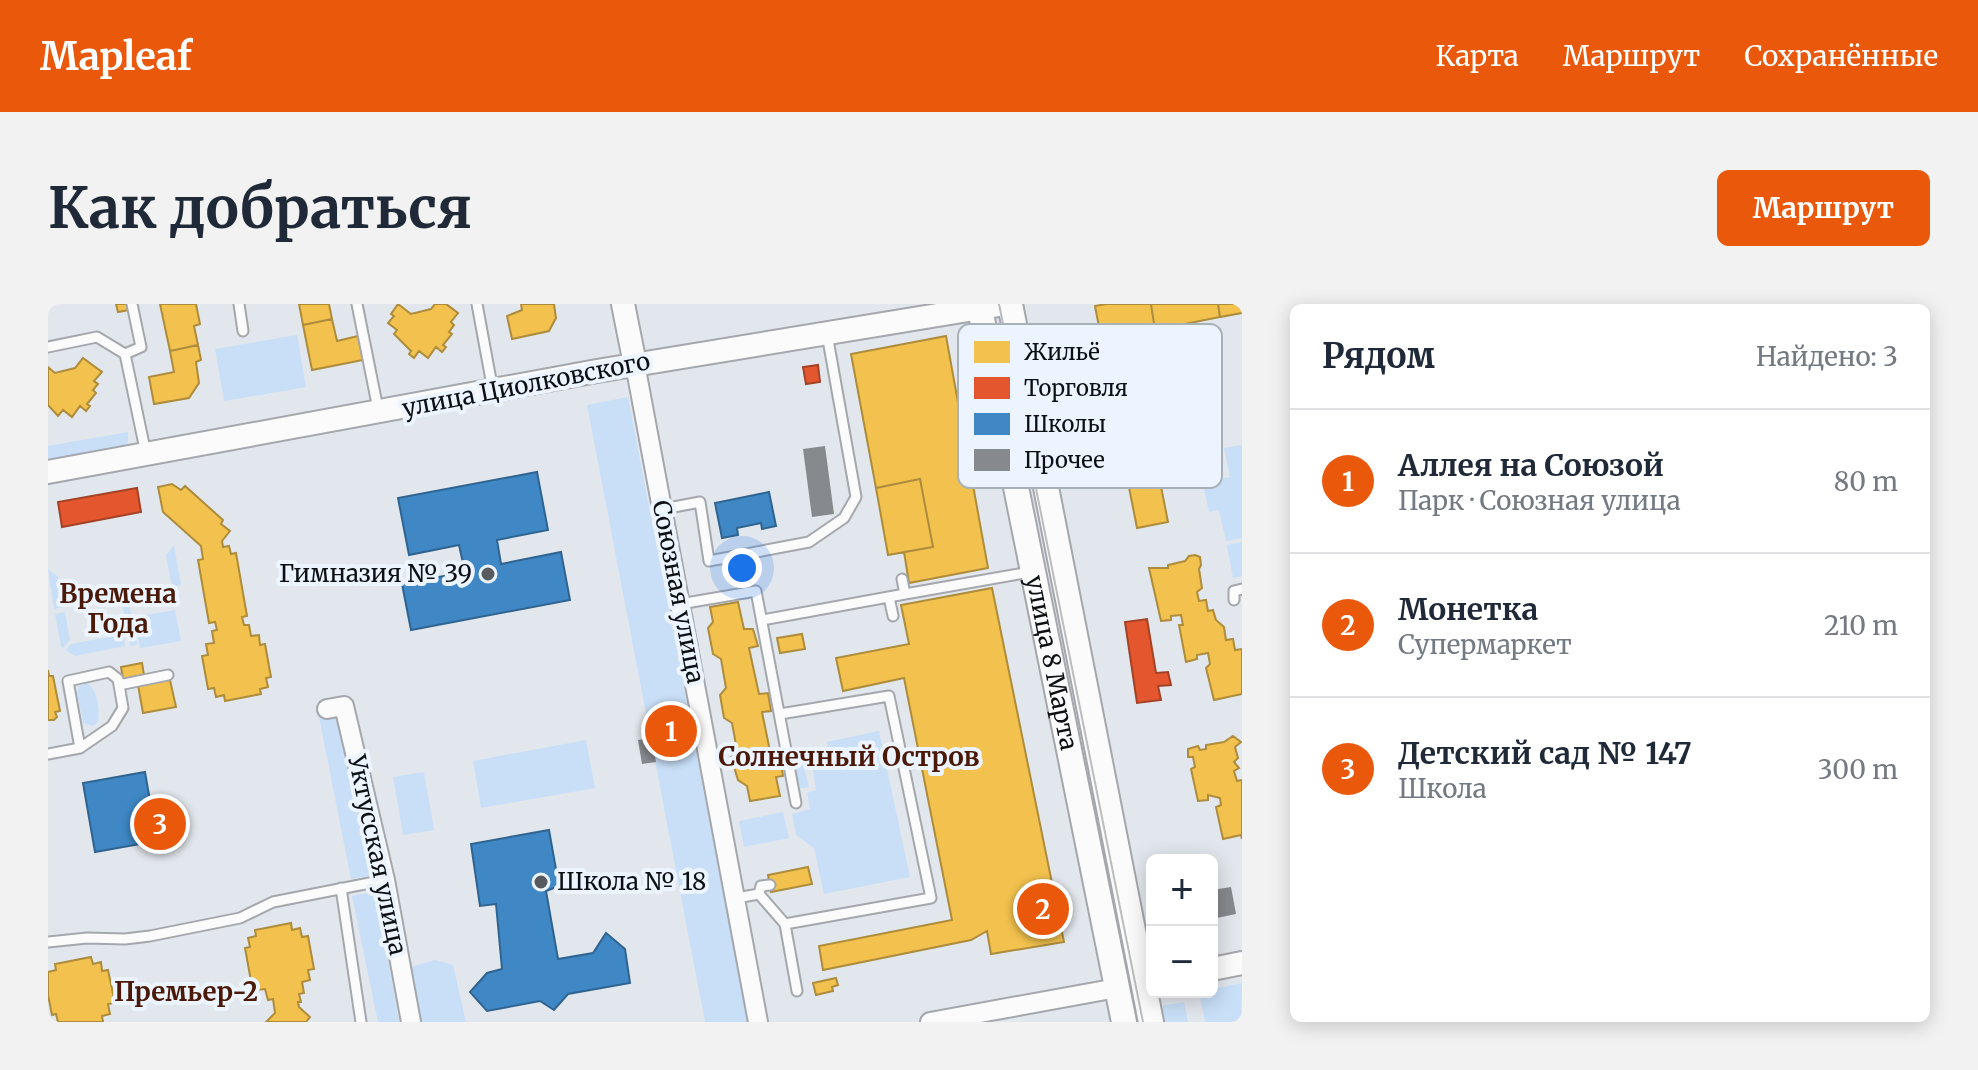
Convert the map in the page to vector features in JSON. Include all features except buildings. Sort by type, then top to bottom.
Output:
[{"type":"main road","name":"улица 8 Марта","points":[[1007,304],[1011,324]]},
{"type":"main road","name":"улица 8 Марта","points":[[1017,488],[1124,1022]]},
{"type":"main road","name":"улица 8 Марта","points":[[1045,488],[1146,972]]},
{"type":"main road","name":"улица 8 Марта","points":[[1149,998],[1151,1022]]},
{"type":"street","name":"Союзная улица","points":[[623,304],[758,1022]]},
{"type":"street","name":"улица Циолковского","points":[[48,472],[635,364],[1007,304]]},
{"type":"street","name":"Уктусская улица","points":[[327,709],[344,706],[385,880],[411,1022]]},
{"type":"street","points":[[1218,968],[1242,963]]},
{"type":"street","points":[[930,1022],[1146,982]]},
{"type":"lane","points":[[125,354],[141,347],[132,304]]},
{"type":"lane","points":[[239,304],[243,331]]},
{"type":"lane","points":[[357,304],[379,413]]},
{"type":"lane","points":[[477,304],[493,391]]},
{"type":"lane","points":[[663,509],[700,502],[709,561],[809,542],[844,518],[856,497],[827,334]]},
{"type":"lane","points":[[48,347],[97,337],[125,354],[146,454]]},
{"type":"lane","points":[[762,620],[1034,571]]},
{"type":"lane","points":[[902,579],[905,594]]},
{"type":"lane","points":[[1234,600],[1234,591],[1242,589]]},
{"type":"lane","points":[[680,604],[756,591],[796,803]]},
{"type":"lane","points":[[889,597],[893,616]]},
{"type":"lane","points":[[48,754],[80,748],[112,726],[123,708],[118,679],[109,672],[68,681],[80,748]]},
{"type":"lane","points":[[119,685],[168,675]]},
{"type":"lane","points":[[780,714],[889,696],[931,898],[785,924]]},
{"type":"lane","points":[[48,942],[150,936],[240,918],[273,902],[385,880]]},
{"type":"lane","points":[[759,894],[761,886],[770,885]]},
{"type":"lane","points":[[341,888],[361,1022]]},
{"type":"lane","points":[[736,898],[759,894]]},
{"type":"lane","points":[[759,894],[785,924],[797,991]]},
{"type":"shaded area","points":[[297,335],[306,387],[224,401],[215,349]]},
{"type":"shaded area","points":[[628,397],[748,1022],[705,1022],[587,405]]},
{"type":"shaded area","points":[[128,432],[128,443],[123,448],[81,458],[48,460],[48,446]]},
{"type":"shaded area","points":[[1242,445],[1242,538],[1226,541],[1219,510],[1209,512],[1204,488],[1222,488],[1222,479],[1230,477],[1224,448]]},
{"type":"shaded area","points":[[1242,542],[1242,576],[1233,578],[1227,545]]},
{"type":"shaded area","points":[[174,545],[181,585],[172,587],[166,555]]},
{"type":"shaded area","points":[[48,569],[58,577],[64,607],[54,609]]},
{"type":"shaded area","points":[[128,599],[137,644],[130,646],[122,602]]},
{"type":"shaded area","points":[[175,610],[181,641],[140,648],[134,617]]},
{"type":"shaded area","points":[[65,612],[70,640],[63,648],[55,614]]},
{"type":"shaded area","points":[[124,634],[125,646],[75,656],[66,650],[71,644]]},
{"type":"shaded area","points":[[87,683],[94,690],[98,706],[98,722],[93,726],[83,723],[77,693],[79,686]]},
{"type":"shaded area","points":[[336,715],[343,724],[371,869],[369,876],[351,879],[319,717]]},
{"type":"shaded area","points":[[879,731],[910,877],[824,894],[814,848],[796,835],[792,814],[810,809],[807,793],[816,790],[813,770],[831,766],[827,742]]},
{"type":"shaded area","points":[[586,740],[595,788],[481,808],[473,761]]},
{"type":"shaded area","points":[[800,751],[809,787],[797,789],[790,754]]},
{"type":"shaded area","points":[[424,772],[434,830],[403,835],[393,777]]},
{"type":"shaded area","points":[[783,812],[789,838],[744,847],[739,821]]},
{"type":"shaded area","points":[[376,891],[399,1022],[378,1022],[352,896]]},
{"type":"shaded area","points":[[435,960],[453,965],[466,1022],[419,1022],[410,967]]},
{"type":"shaded area","points":[[1242,983],[1241,1022],[1205,1022],[1200,998],[1218,998],[1218,988]]},
{"type":"shaded area","points":[[1184,1002],[1188,1022],[1165,1022],[1162,1006]]},
{"type":"tram line","points":[[999,304],[1003,324]]},
{"type":"tram line","points":[[1036,488],[1143,1022]]},
{"type":"place","name":"Гимназия № 39","points":[[488,574]]},
{"type":"place","name":"Аллея на Союзой","points":[[671,731]]},
{"type":"place","name":"Детский сад № 147","points":[[160,824]]},
{"type":"place","name":"Школа № 18","points":[[541,882]]},
{"type":"place","name":"Монетка","points":[[1043,909]]},
{"type":"district","name":"Времена Года","points":[[118,609]]},
{"type":"district","name":"Солнечный Остров","points":[[849,757]]},
{"type":"district","name":"Премьер-2","points":[[186,992]]}]
